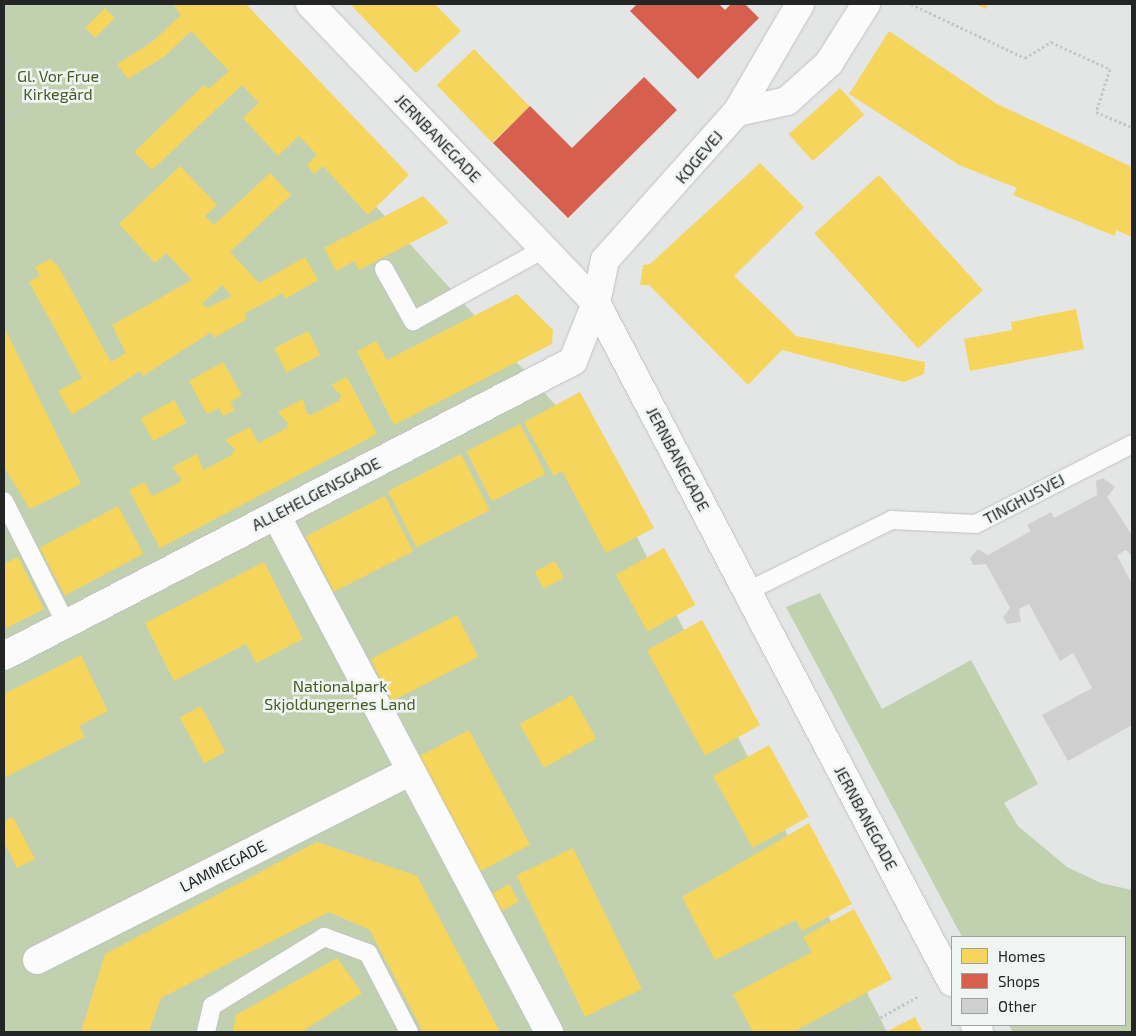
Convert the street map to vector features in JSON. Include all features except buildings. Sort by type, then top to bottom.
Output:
[{"type":"street","name":"JERNBANEGADE","points":[[310,4],[596,303],[951,980]]},
{"type":"street","name":"KØGEVEJ","points":[[596,303],[604,260],[737,112],[800,4]]},
{"type":"street","points":[[737,112],[787,101],[829,64],[866,4]]},
{"type":"street","name":"ALLEHELGENSGADE","points":[[4,656],[573,361],[596,303]]},
{"type":"street","points":[[276,515],[409,772],[549,1032]]},
{"type":"street","name":"LAMMEGADE","points":[[36,960],[409,772]]},
{"type":"lane","points":[[384,269],[413,321],[544,249]]},
{"type":"lane","name":"TINGHUSVEJ","points":[[746,592],[892,520],[976,524],[1132,444]]},
{"type":"lane","points":[[4,501],[66,624]]},
{"type":"lane","points":[[206,1032],[212,1006],[324,937],[368,953],[409,1032]]},
{"type":"path","points":[[912,4],[1025,58],[1051,42],[1110,69],[1096,112],[1132,127]]},
{"type":"path","points":[[4,50],[34,101],[4,118]]},
{"type":"path","points":[[4,64],[10,60]]},
{"type":"path","points":[[4,92],[22,82]]},
{"type":"path","points":[[854,1032],[951,980]]},
{"type":"green space","name":"Nationalpark Skjoldungernes Land","points":[[4,4],[193,4],[589,442],[887,1032],[4,1032]]},
{"type":"green space","points":[[820,593],[882,709],[971,660],[1038,784],[1004,803],[1018,826],[1067,867],[1101,883],[1132,890],[1132,1032],[1013,1032],[1010,1026],[1126,1026],[1126,936],[961,936],[786,607]]},
{"type":"park label","name":"Gl. Vor Frue Kirkegård","points":[[58,85]]}]
